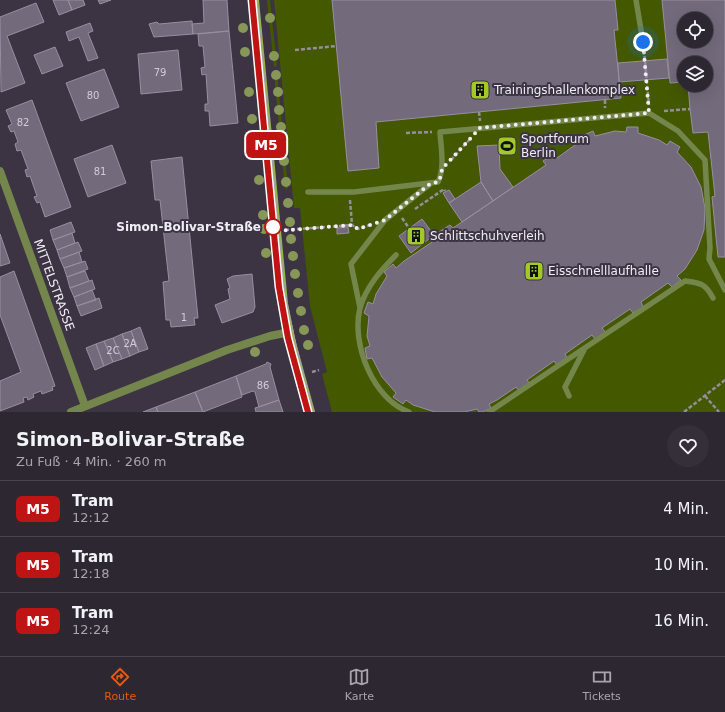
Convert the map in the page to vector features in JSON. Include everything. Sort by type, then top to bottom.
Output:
[{"type":"main road","points":[[255,0],[284,304],[311,412]]},
{"type":"street","name":"MITTELSTRASSE","points":[[0,171],[85,406]]},
{"type":"street","points":[[71,412],[227,350],[270,336],[290,332]]},
{"type":"lane","points":[[636,0],[643,42]]},
{"type":"lane","points":[[308,192],[349,192],[438,182],[442,169],[440,132],[649,113],[678,131],[705,160],[710,248],[709,259],[725,290]]},
{"type":"lane","points":[[409,412],[393,403],[382,391],[366,367],[361,353],[359,338],[360,308],[351,264],[385,220],[430,184]]},
{"type":"lane","points":[[360,308],[379,272],[396,255]]},
{"type":"lane","points":[[488,412],[685,281],[702,283],[713,298]]},
{"type":"lane","points":[[569,396],[565,387],[586,348]]},
{"type":"path","points":[[643,42],[649,113],[690,109]]},
{"type":"path","points":[[295,50],[337,46]]},
{"type":"path","points":[[442,169],[480,128]]},
{"type":"path","points":[[406,133],[440,132]]},
{"type":"path","points":[[414,210],[444,189],[445,191]]},
{"type":"path","points":[[349,192],[352,225]]},
{"type":"path","points":[[277,231],[352,225],[358,229],[385,220],[402,218],[408,214]]},
{"type":"path","points":[[402,218],[409,228]]},
{"type":"path","points":[[312,372],[318,370]]},
{"type":"path","points":[[684,412],[725,380]]},
{"type":"path","points":[[705,396],[719,412]]},
{"type":"green space","points":[[267,0],[270,0],[277,66],[274,67]]},
{"type":"green space","name":"Sportforum Berlin","points":[[274,0],[725,0],[725,412],[332,412],[322,374],[327,372],[310,306],[300,208],[294,208]]},
{"type":"green space","points":[[277,72],[288,188],[285,189],[274,73]]},
{"type":"building","points":[[53,0],[68,0],[72,10],[59,15]]},
{"type":"building","points":[[68,0],[83,0],[85,5],[72,10]]},
{"type":"building","points":[[98,0],[111,0],[100,4]]},
{"type":"building","points":[[203,0],[227,0],[229,31],[193,34],[192,24],[204,23]]},
{"type":"building","name":"Trainingshallenkomplex","points":[[332,0],[615,0],[618,30],[614,30],[621,98],[376,122],[379,168],[348,171]]},
{"type":"building","points":[[662,0],[725,0],[725,257],[718,257],[712,197],[715,196],[708,132],[693,133],[689,92],[713,92],[713,56],[677,56],[677,82],[670,83]]},
{"type":"building","points":[[36,3],[44,22],[7,36],[25,83],[1,92],[0,17]]},
{"type":"building","points":[[192,21],[193,34],[154,37],[149,24],[157,22],[159,24]]},
{"type":"building","points":[[90,23],[93,31],[88,33],[98,58],[88,61],[79,37],[69,41],[66,32]]},
{"type":"building","points":[[229,31],[238,123],[210,126],[209,111],[205,111],[205,104],[208,104],[206,74],[202,75],[201,68],[205,67],[203,46],[199,46],[198,34]]},
{"type":"building","points":[[55,47],[63,66],[42,74],[34,55]]},
{"type":"building","points":[[178,50],[182,90],[141,94],[138,54]]},
{"type":"building","points":[[667,59],[669,78],[619,82],[618,63]]},
{"type":"building","points":[[104,69],[119,107],[81,121],[66,83]]},
{"type":"building","points":[[32,100],[71,207],[45,217],[40,202],[37,203],[34,197],[37,196],[30,176],[27,177],[25,170],[28,169],[21,150],[17,151],[15,144],[18,142],[14,131],[11,132],[8,126],[12,124],[6,110]]},
{"type":"building","name":"Eisschnelllaufhalle","points":[[627,127],[638,127],[638,133],[659,140],[667,145],[670,141],[680,147],[677,152],[691,167],[701,187],[705,208],[704,230],[697,250],[685,269],[677,276],[681,280],[672,287],[668,283],[641,302],[643,307],[633,313],[630,309],[602,328],[606,333],[595,339],[592,335],[565,354],[567,358],[557,365],[554,361],[527,380],[530,384],[519,391],[516,387],[489,404],[491,408],[483,412],[479,412],[477,409],[464,412],[435,412],[413,405],[406,400],[403,404],[393,397],[396,393],[382,377],[372,358],[367,359],[365,348],[370,346],[367,336],[369,316],[364,313],[368,302],[373,304],[376,294],[387,276],[384,272],[393,264],[396,268],[441,236],[439,232],[450,225],[453,228],[546,165],[543,161],[554,154],[557,158],[575,145],[584,141],[582,136],[593,131],[595,136],[615,131],[626,132]]},
{"type":"building","points":[[112,145],[126,183],[88,197],[74,159]]},
{"type":"building","points":[[499,145],[500,169],[513,187],[493,201],[481,182],[477,146]]},
{"type":"building","points":[[182,157],[198,318],[194,318],[195,325],[171,327],[170,320],[166,320],[163,282],[169,281],[160,200],[155,200],[151,161]]},
{"type":"building","points":[[481,182],[493,201],[462,222],[449,203]]},
{"type":"building","points":[[449,190],[455,199],[449,203],[443,193]]},
{"type":"building","name":"Schlittschuhverleih","points":[[422,219],[434,235],[411,253],[399,236]]},
{"type":"building","points":[[71,222],[75,232],[53,240],[50,230]]},
{"type":"building","points":[[348,227],[349,233],[337,234],[337,228]]},
{"type":"building","points":[[72,233],[75,243],[57,250],[53,240]]},
{"type":"building","points":[[0,234],[10,263],[0,266]]},
{"type":"building","points":[[78,242],[82,251],[60,259],[57,250]]},
{"type":"building","points":[[79,252],[82,262],[64,268],[60,259]]},
{"type":"building","points":[[85,261],[88,269],[67,277],[64,268]]},
{"type":"building","points":[[14,271],[55,386],[52,387],[53,390],[42,394],[41,391],[33,394],[34,397],[28,400],[27,397],[23,398],[24,402],[0,411],[0,381],[21,372],[0,315],[0,277]]},
{"type":"building","points":[[85,271],[89,281],[70,288],[67,277]]},
{"type":"building","points":[[252,274],[255,307],[253,312],[222,323],[215,305],[230,299],[228,289],[230,288],[227,279],[233,276]]},
{"type":"building","points":[[92,280],[95,289],[74,297],[70,288]]},
{"type":"building","points":[[92,290],[96,300],[77,306],[74,297]]},
{"type":"building","points":[[99,298],[102,308],[81,316],[77,306]]},
{"type":"building","points":[[140,327],[148,349],[139,352],[131,331]]},
{"type":"building","points":[[131,331],[139,352],[130,356],[122,334]]},
{"type":"building","points":[[122,334],[130,356],[122,359],[113,338]]},
{"type":"building","points":[[113,338],[122,359],[113,362],[104,341]]},
{"type":"building","points":[[104,341],[113,362],[104,366],[96,344]]},
{"type":"building","points":[[96,344],[104,366],[95,370],[86,348]]},
{"type":"building","points":[[267,362],[271,364],[270,367],[279,400],[259,407],[255,392],[253,391],[242,395],[236,376],[266,364]]},
{"type":"building","points":[[236,376],[242,397],[203,412],[195,392]]},
{"type":"building","points":[[195,392],[203,412],[158,412],[156,407]]},
{"type":"building","points":[[279,400],[283,412],[256,412],[255,408]]},
{"type":"building","points":[[156,407],[158,412],[143,412]]},
{"type":"tram line","name":"M5","points":[[252,0],[281,304],[293,359],[308,412]]},
{"type":"tram line","points":[[257,0],[284,285],[297,349],[314,412]]},
{"type":"tram line","points":[[281,305],[298,377]]},
{"type":"place","name":"Trainingshallenkomplex","points":[[480,90]]},
{"type":"place","name":"Sportforum Berlin","points":[[507,146]]},
{"type":"place","name":"Simon-Bolivar-Straße","points":[[273,227]]},
{"type":"place","name":"Schlittschuhverleih","points":[[416,236]]},
{"type":"place","name":"Eisschnelllaufhalle","points":[[534,271]]},
{"type":"route","points":[[273,227],[277,231],[352,225],[358,229],[385,220],[430,184],[438,182],[442,169],[480,128],[649,113],[643,42]]}]
